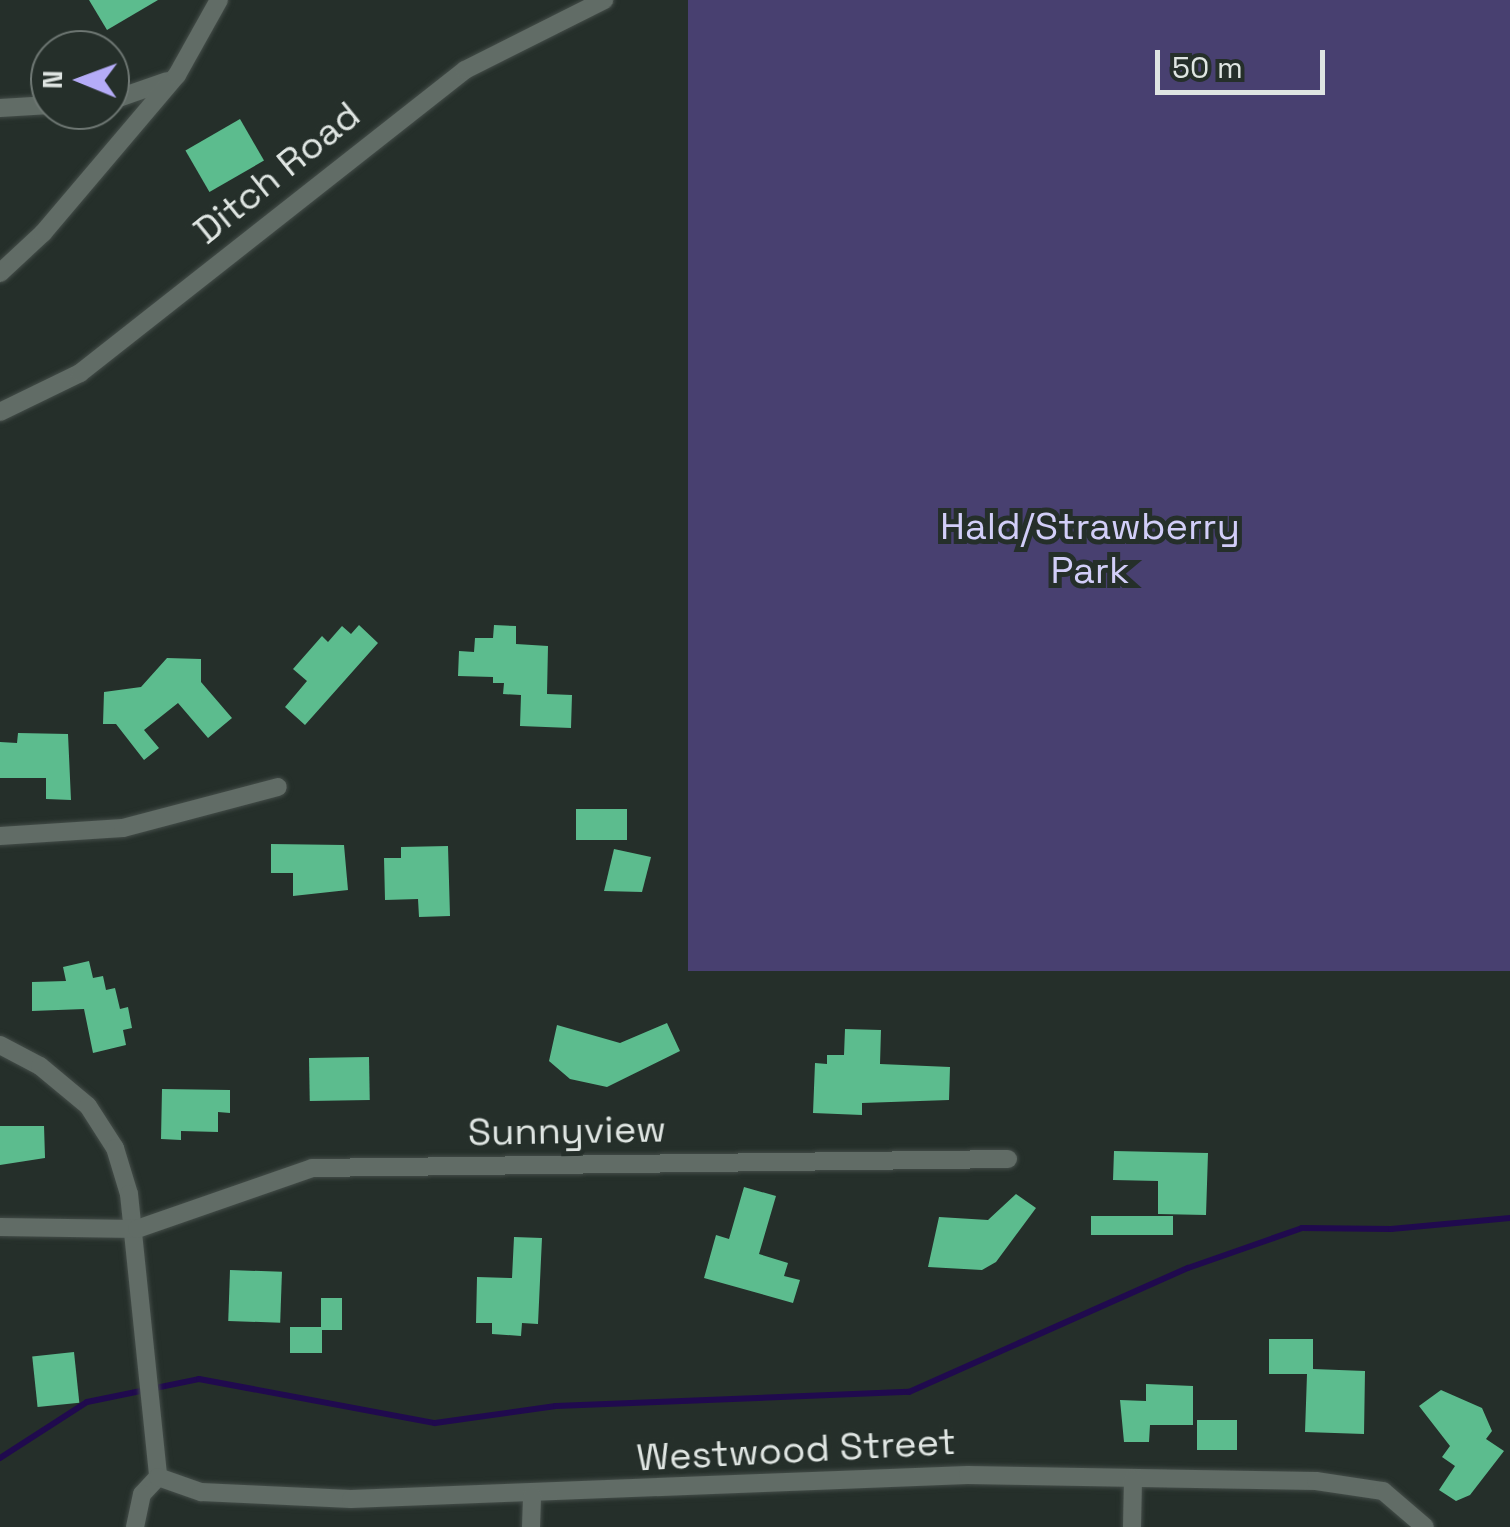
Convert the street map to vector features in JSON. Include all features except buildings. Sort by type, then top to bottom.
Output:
[{"type":"street","points":[[0,273],[42,233],[176,76],[219,0]]},
{"type":"street","name":"Ditch Road","points":[[0,412],[80,373],[464,70],[604,0]]},
{"type":"street","points":[[130,93],[176,76]]},
{"type":"street","points":[[0,108],[30,106]]},
{"type":"street","points":[[0,836],[123,828],[278,787]]},
{"type":"street","points":[[0,1046],[40,1066],[104,1125],[137,1229],[148,1414],[158,1476],[142,1494],[134,1527]]},
{"type":"street","name":"Sunnyview","points":[[0,1228],[137,1229],[312,1168],[1008,1159]]},
{"type":"street","name":"Westwood Street","points":[[158,1476],[201,1492],[351,1499],[532,1495],[968,1475],[1351,1483],[1383,1490],[1425,1527]]},
{"type":"street","points":[[1132,1527],[1133,1479]]},
{"type":"street","points":[[532,1495],[532,1527]]},
{"type":"green space","name":"Hald/Strawberry Park","points":[[688,0],[1510,0],[1510,971],[688,971]]},
{"type":"waterway","points":[[0,1458],[87,1402],[199,1379],[435,1423],[556,1406],[909,1392],[1188,1268],[1302,1228],[1391,1229],[1510,1218]]}]
